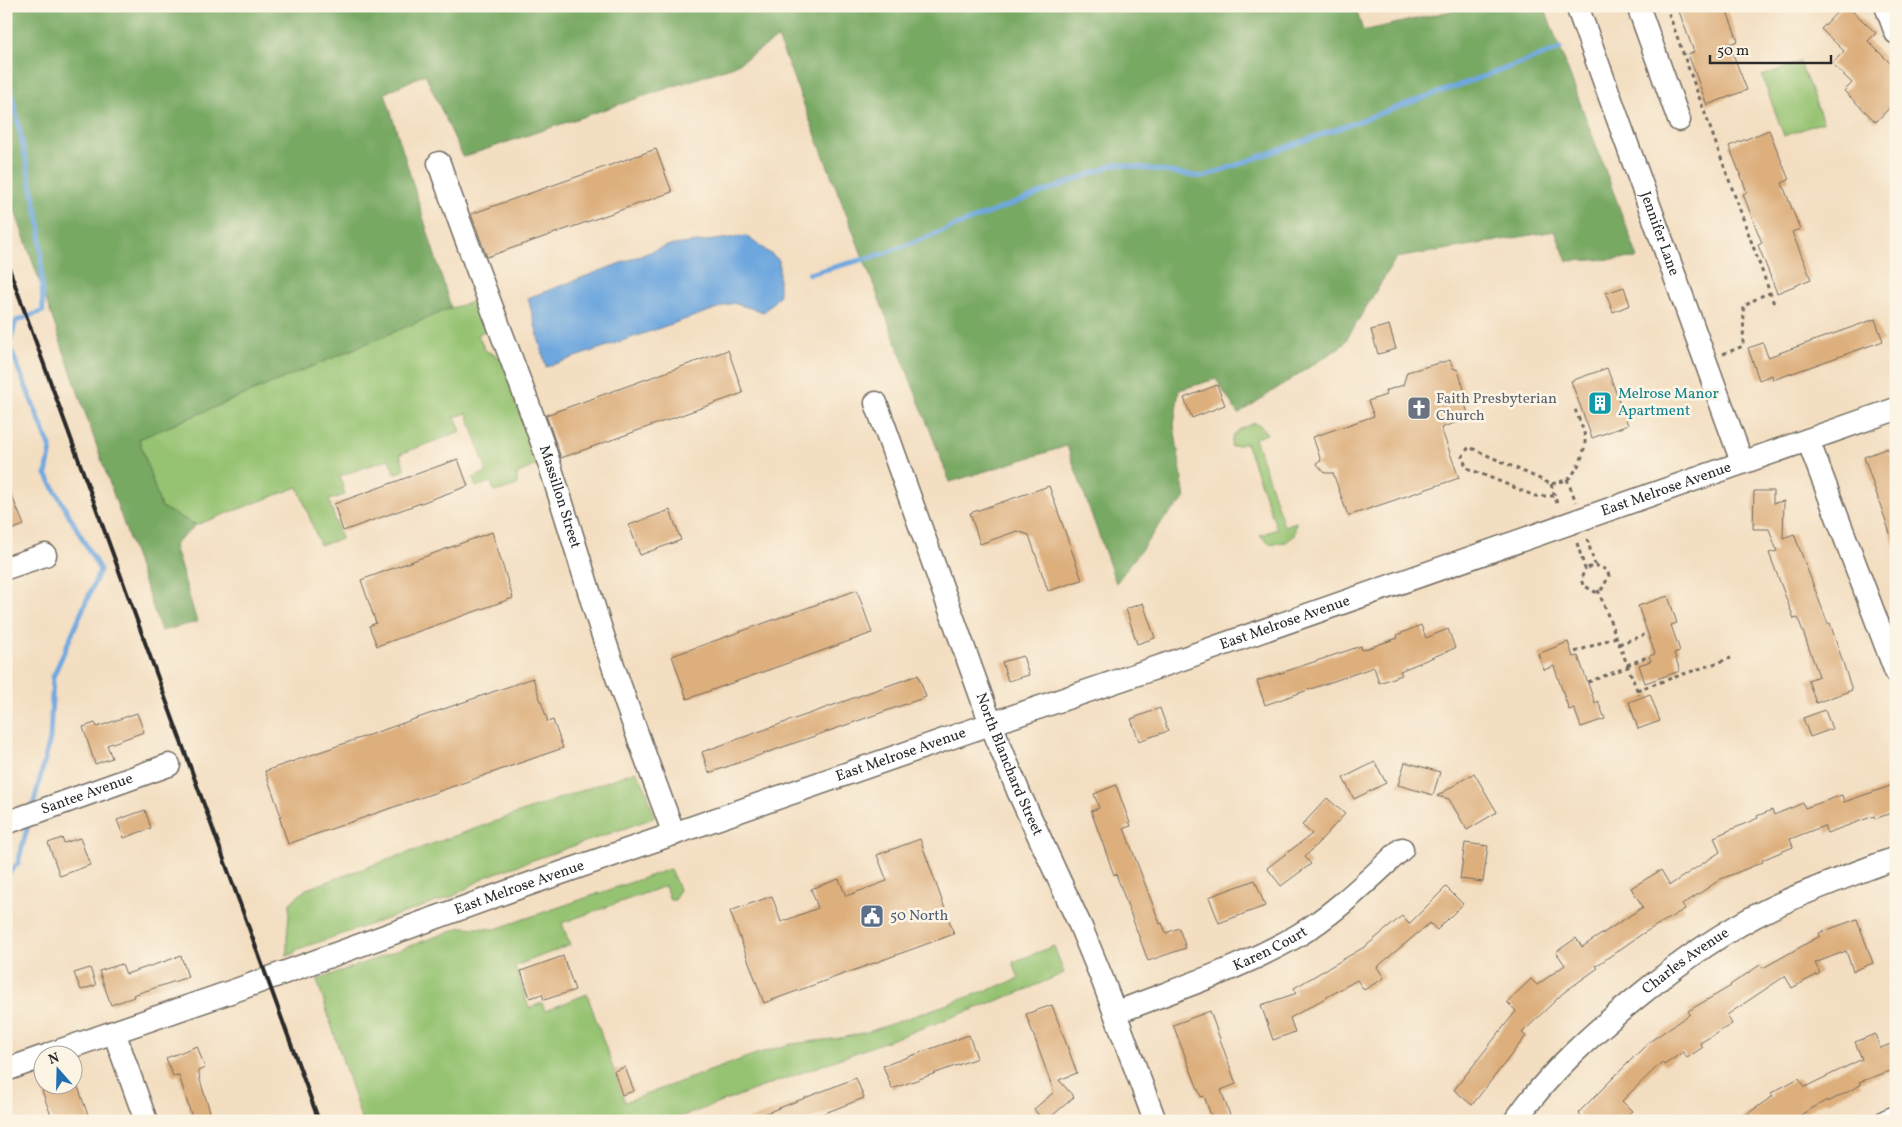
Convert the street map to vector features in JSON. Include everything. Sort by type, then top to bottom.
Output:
[{"type":"street","points":[[1638,6],[1679,120]]},
{"type":"street","points":[[1886,6],[1896,33]]},
{"type":"street","name":"Jennifer Lane","points":[[1580,7],[1742,462]]},
{"type":"street","name":"Massillon Street","points":[[439,163],[557,486],[597,618],[642,749],[674,834]]},
{"type":"street","name":"North Blanchard Street","points":[[876,404],[991,724],[1019,793],[1080,925],[1155,1121]]},
{"type":"street","name":"East Melrose Avenue","points":[[79,1044],[674,834],[1176,661],[1896,409]]},
{"type":"street","points":[[1808,440],[1896,672]]},
{"type":"street","points":[[6,568],[45,555]]},
{"type":"street","name":"Santee Avenue","points":[[24,816],[169,765]]},
{"type":"street","name":"Karen Court","points":[[1115,1013],[1255,958],[1298,935],[1328,915],[1402,849]]},
{"type":"street","name":"Charles Avenue","points":[[1515,1121],[1572,1054],[1598,1028],[1674,967],[1715,939],[1768,909],[1836,880],[1896,858]]},
{"type":"street","points":[[114,1032],[146,1121]]},
{"type":"street","points":[[6,1070],[32,1061]]},
{"type":"street","points":[[1886,1121],[1896,1117]]},
{"type":"path","points":[[1666,6],[1774,304]]},
{"type":"path","points":[[1719,346],[1722,355],[1743,346],[1744,306],[1757,297],[1770,293]]},
{"type":"path","points":[[1554,496],[1535,496],[1467,468],[1462,457],[1469,447],[1551,484],[1567,479],[1580,461],[1585,443],[1585,437],[1575,408]]},
{"type":"path","points":[[1567,479],[1576,502]]},
{"type":"path","points":[[1551,484],[1558,508]]},
{"type":"path","points":[[1587,539],[1595,565]]},
{"type":"path","points":[[1577,543],[1585,569],[1581,579],[1583,585],[1595,592],[1602,588],[1609,576],[1606,570],[1595,565],[1585,569]]},
{"type":"path","points":[[1598,590],[1638,695]]},
{"type":"path","points":[[1619,644],[1644,635]]},
{"type":"path","points":[[1575,652],[1616,637]]},
{"type":"path","points":[[1588,682],[1647,657]]},
{"type":"path","points":[[1637,690],[1730,658]]},
{"type":"green space","points":[[6,6],[1355,6],[1363,31],[1473,6],[1544,6],[1638,258],[1567,261],[1555,231],[1396,258],[1343,345],[1238,414],[1216,379],[1179,390],[1174,425],[1185,499],[1165,518],[1116,583],[1067,446],[950,482],[778,38],[734,66],[463,157],[425,74],[385,93],[451,308],[139,439],[161,507],[196,525],[174,545],[197,622],[161,631],[6,185]]},
{"type":"green space","points":[[1800,62],[1823,122],[1784,136],[1762,76]]},
{"type":"green space","points":[[480,300],[493,329],[487,329],[478,335],[485,350],[503,359],[540,463],[517,474],[517,485],[494,492],[491,482],[476,487],[473,478],[487,472],[467,413],[455,417],[461,431],[400,454],[405,470],[395,474],[389,459],[340,476],[345,495],[329,500],[341,539],[320,545],[298,487],[196,525],[161,508],[139,439],[451,308]]},
{"type":"green space","points":[[1255,423],[1261,426],[1267,434],[1255,438],[1284,526],[1296,522],[1294,536],[1286,542],[1269,544],[1260,535],[1277,529],[1246,443],[1231,447],[1233,437],[1238,431]]},
{"type":"green space","points":[[636,771],[647,791],[654,818],[487,876],[454,896],[298,949],[293,954],[287,956],[290,903],[306,889]]},
{"type":"green space","points":[[670,869],[679,889],[675,900],[670,900],[665,886],[562,923],[570,945],[515,966],[529,1008],[542,1003],[545,1011],[587,994],[625,1102],[756,1054],[791,1044],[841,1038],[871,1031],[1019,979],[1013,962],[1054,946],[1064,973],[1023,991],[670,1121],[362,1121],[317,980],[462,927],[495,929]]},
{"type":"water","points":[[746,236],[779,260],[779,296],[764,312],[733,303],[546,367],[528,298],[666,246]]},
{"type":"building","points":[[1677,6],[1725,6],[1738,41],[1729,44],[1747,90],[1707,105],[1688,54],[1694,52]]},
{"type":"building","points":[[1843,6],[1847,6],[1876,33],[1868,41],[1896,69],[1896,101],[1876,122],[1844,91],[1852,83],[1832,64],[1844,51],[1821,29]]},
{"type":"building","points":[[1769,130],[1789,180],[1782,183],[1800,229],[1792,232],[1811,279],[1777,293],[1758,245],[1762,243],[1743,194],[1747,192],[1729,146]]},
{"type":"building","points":[[656,149],[672,192],[487,257],[471,214]]},
{"type":"building","points":[[1624,287],[1630,305],[1613,312],[1606,293]]},
{"type":"building","points":[[1875,319],[1883,341],[1773,380],[1772,375],[1759,380],[1748,348],[1763,343],[1768,357]]},
{"type":"building","points":[[1389,325],[1396,349],[1378,354],[1371,330]]},
{"type":"building","points":[[728,350],[743,393],[561,458],[546,415]]},
{"type":"building","points":[[1450,360],[1453,368],[1458,370],[1467,399],[1465,404],[1468,413],[1457,417],[1457,422],[1441,428],[1459,478],[1348,516],[1333,473],[1325,473],[1316,463],[1321,461],[1313,437],[1374,416],[1368,401],[1386,395],[1385,391],[1403,385],[1407,372]]},
{"type":"building","name":"Melrose Manor Apartment","points":[[1607,368],[1628,425],[1592,438],[1571,381]]},
{"type":"building","points":[[1217,385],[1225,405],[1192,418],[1184,398]]},
{"type":"building","points":[[1888,448],[1896,470],[1896,545],[1894,545],[1864,457]]},
{"type":"building","points":[[458,459],[468,486],[343,531],[334,504]]},
{"type":"building","points":[[6,482],[24,525],[6,532]]},
{"type":"building","points":[[1049,486],[1082,580],[1048,591],[1029,535],[1017,531],[980,544],[970,513]]},
{"type":"building","points":[[1754,491],[1773,491],[1773,503],[1784,501],[1783,538],[1794,534],[1828,624],[1830,623],[1852,690],[1816,703],[1808,680],[1819,676],[1798,618],[1794,619],[1769,553],[1777,551],[1769,529],[1753,529]]},
{"type":"building","points":[[670,510],[681,540],[640,555],[629,525]]},
{"type":"building","points":[[492,532],[513,598],[377,646],[369,626],[376,623],[361,580]]},
{"type":"building","points":[[857,590],[872,633],[687,699],[672,656]]},
{"type":"building","points":[[1668,596],[1677,623],[1671,625],[1680,651],[1674,653],[1680,671],[1645,683],[1639,665],[1651,661],[1649,656],[1655,654],[1638,606]]},
{"type":"building","points":[[1143,603],[1155,638],[1137,644],[1126,609]]},
{"type":"building","points":[[1421,625],[1426,638],[1448,629],[1455,648],[1400,671],[1402,675],[1379,683],[1374,667],[1265,705],[1257,681],[1361,646],[1362,650],[1398,638],[1397,635]]},
{"type":"building","points":[[1568,642],[1573,657],[1578,656],[1595,703],[1598,701],[1605,719],[1581,727],[1574,708],[1569,710],[1554,666],[1544,670],[1538,654]]},
{"type":"building","points":[[1023,656],[1029,675],[1008,681],[1002,662]]},
{"type":"building","points":[[918,675],[926,697],[709,773],[702,752]]},
{"type":"building","points":[[533,678],[548,722],[553,720],[563,748],[288,844],[279,816],[281,816],[265,771]]},
{"type":"building","points":[[1650,694],[1660,721],[1638,729],[1629,702]]},
{"type":"building","points":[[1160,708],[1168,731],[1139,741],[1131,719]]},
{"type":"building","points":[[1825,710],[1832,729],[1810,737],[1803,718]]},
{"type":"building","points":[[137,713],[144,732],[107,745],[112,758],[95,764],[83,727],[95,723],[97,727]]},
{"type":"building","points":[[1375,762],[1386,783],[1354,799],[1343,778]]},
{"type":"building","points":[[1405,762],[1440,772],[1433,795],[1398,785]]},
{"type":"building","points":[[1474,773],[1497,812],[1467,830],[1449,799],[1437,796]]},
{"type":"building","points":[[1896,784],[1896,811],[1875,819],[1874,816],[1827,833],[1824,826],[1790,839],[1793,847],[1762,860],[1763,862],[1721,879],[1682,905],[1685,909],[1642,934],[1596,966],[1598,968],[1563,993],[1522,1033],[1526,1036],[1472,1105],[1454,1090],[1516,1011],[1507,1002],[1531,979],[1537,985],[1565,965],[1556,952],[1576,938],[1582,947],[1643,907],[1631,888],[1661,870],[1670,885],[1720,852],[1714,837],[1772,810],[1774,815],[1803,803],[1805,808],[1842,795],[1844,802]]},
{"type":"building","points":[[1116,785],[1131,826],[1124,828],[1160,924],[1162,923],[1166,933],[1179,928],[1186,948],[1148,961],[1091,811],[1099,808],[1094,794]]},
{"type":"building","points":[[1327,798],[1345,814],[1305,857],[1311,864],[1281,886],[1267,868],[1312,834],[1302,825]]},
{"type":"building","points":[[145,810],[151,828],[124,838],[117,820]]},
{"type":"building","points":[[62,838],[64,843],[80,838],[90,865],[60,876],[48,843]]},
{"type":"building","name":"50 North","points":[[920,839],[954,934],[764,1003],[730,911],[772,896],[781,922],[818,908],[811,889],[839,879],[846,896],[887,881],[877,855]]},
{"type":"building","points":[[1465,843],[1488,846],[1483,882],[1460,879]]},
{"type":"building","points":[[1255,880],[1265,906],[1219,923],[1209,897]]},
{"type":"building","points":[[1446,887],[1463,904],[1437,930],[1430,923],[1377,967],[1384,978],[1364,990],[1357,980],[1290,1018],[1295,1032],[1273,1040],[1261,1005],[1297,993],[1294,988],[1366,946],[1402,916],[1409,924]]},
{"type":"building","points":[[1857,919],[1873,963],[1853,971],[1846,951],[1815,963],[1820,973],[1792,988],[1785,976],[1727,1015],[1732,1024],[1700,1043],[1703,1047],[1687,1058],[1683,1052],[1664,1065],[1662,1062],[1622,1101],[1632,1111],[1621,1121],[1585,1121],[1578,1113],[1649,1042],[1690,1014],[1688,1011],[1731,986],[1760,965],[1763,968],[1820,936],[1819,933]]},
{"type":"building","points":[[181,956],[188,977],[133,995],[134,997],[111,1005],[99,971],[122,964],[126,974]]},
{"type":"building","points":[[563,956],[575,990],[544,1000],[542,994],[530,998],[521,971]]},
{"type":"building","points":[[90,968],[96,985],[81,990],[74,973]]},
{"type":"building","points":[[1052,1005],[1077,1073],[1059,1080],[1074,1097],[1046,1121],[1043,1121],[1034,1109],[1054,1092],[1026,1014]]},
{"type":"building","points":[[1210,1011],[1236,1084],[1221,1090],[1232,1121],[1213,1121],[1204,1096],[1201,1097],[1173,1025]]},
{"type":"building","points":[[1875,1034],[1880,1048],[1896,1042],[1896,1069],[1859,1082],[1861,1085],[1828,1102],[1827,1100],[1790,1121],[1737,1121],[1773,1096],[1771,1093],[1799,1078],[1805,1087],[1862,1059],[1855,1042]]},
{"type":"building","points":[[969,1035],[977,1058],[892,1089],[883,1066]]},
{"type":"building","points":[[197,1046],[205,1068],[198,1071],[199,1077],[213,1121],[193,1121],[179,1075],[173,1076],[166,1058]]},
{"type":"building","points":[[625,1067],[634,1091],[622,1095],[614,1071]]},
{"type":"building","points":[[856,1078],[864,1098],[804,1121],[746,1121]]},
{"type":"building","points":[[43,1094],[81,1094],[90,1121],[53,1121]]},
{"type":"waterway","points":[[809,274],[883,254],[1116,164],[1203,177],[1560,49]]},
{"type":"waterway","points":[[6,66],[40,226],[43,311],[16,321],[9,345],[51,449],[46,474],[100,570],[53,677],[50,739],[33,806]]},
{"type":"waterway","points":[[6,876],[18,863],[29,821]]},
{"type":"railway","points":[[6,260],[319,1121]]},
{"type":"place","name":"Melrose Manor Apartment","points":[[1600,403]]},
{"type":"place","name":"Faith Presbyterian Church","points":[[1419,408]]},
{"type":"place","name":"50 North","points":[[872,916]]}]
